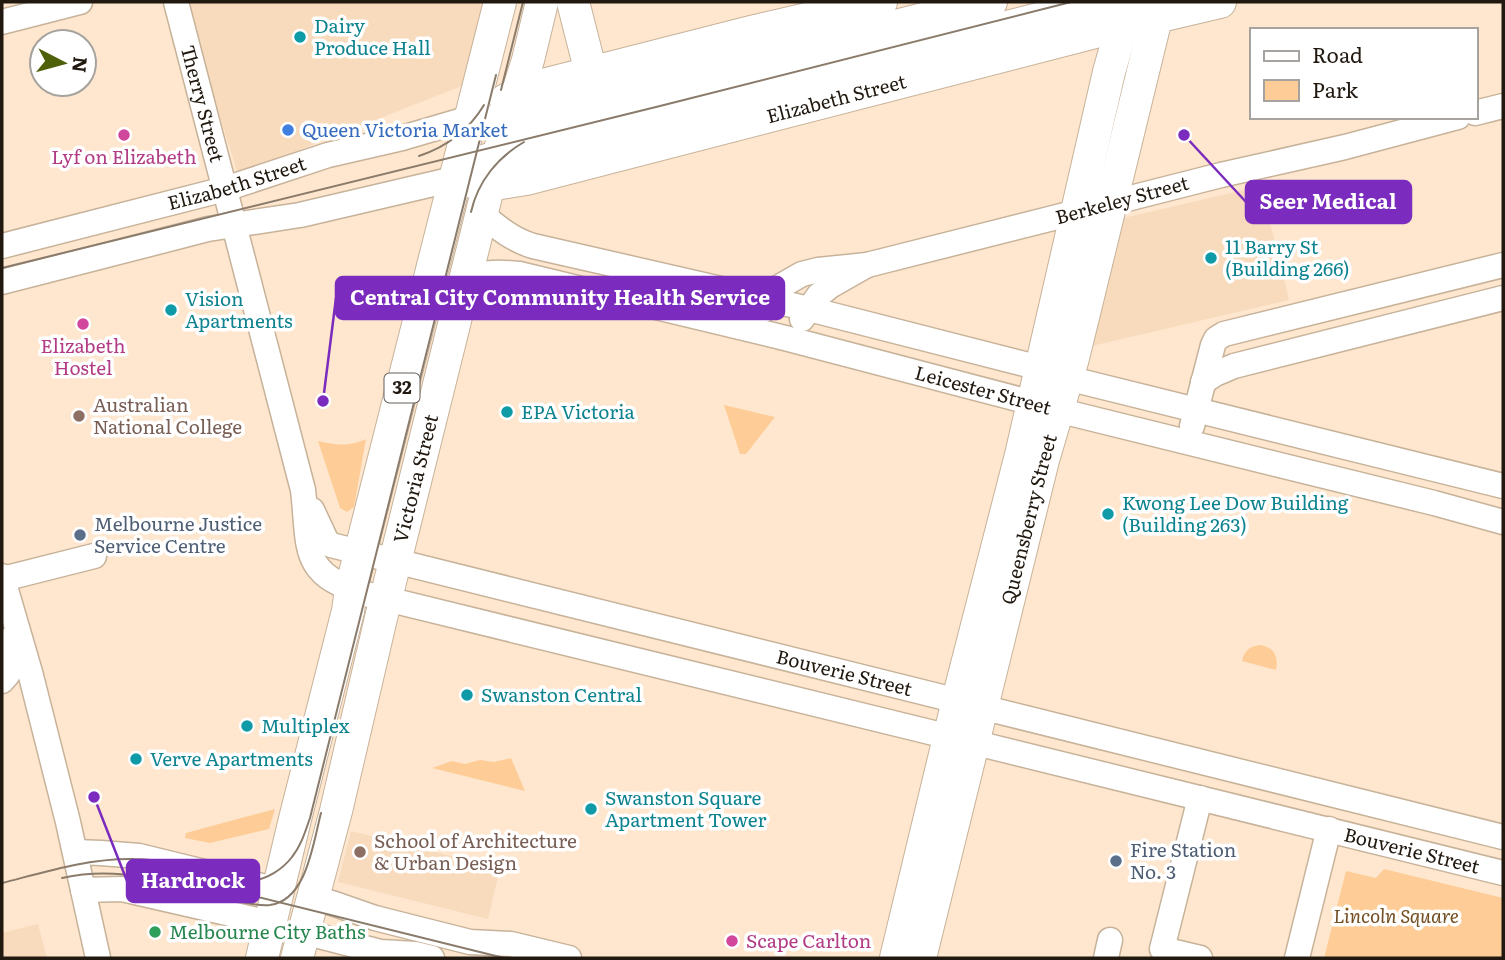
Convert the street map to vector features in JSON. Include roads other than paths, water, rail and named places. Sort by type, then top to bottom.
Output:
[{"type":"main road","name":"Victoria Street","points":[[262,958],[348,611],[351,589],[500,2]]},
{"type":"main road","name":"Victoria Street","points":[[300,945],[336,811],[489,185],[514,108],[542,2]]},
{"type":"main road","points":[[573,2],[602,115]]},
{"type":"main road","name":"Elizabeth Street","points":[[454,179],[489,185],[526,179],[602,115],[755,31],[881,2]]},
{"type":"main road","name":"Elizabeth Street","points":[[602,115],[912,38],[991,2]]},
{"type":"main road","name":"Elizabeth Street","points":[[470,118],[514,108],[530,89],[602,115],[912,38],[1220,2]]},
{"type":"main road","name":"Queensberry Street","points":[[896,958],[932,859],[1053,373],[1077,212],[1094,133],[1135,10]]},
{"type":"main road","name":"Queensberry Street","points":[[1053,373],[1111,202],[1125,139],[1135,10]]},
{"type":"main road","points":[[1094,133],[1125,139]]},
{"type":"main road","name":"Berkeley Street","points":[[1077,212],[1111,202]]},
{"type":"main road","name":"Queensberry Street","points":[[920,958],[932,859]]},
{"type":"main road","points":[[278,890],[313,898]]},
{"type":"main road","points":[[270,923],[300,945]]},
{"type":"street","points":[[5,15],[80,2]]},
{"type":"street","name":"Therry Street","points":[[176,2],[303,490],[312,559],[335,583],[351,589]]},
{"type":"street","points":[[1477,112],[1503,106]]},
{"type":"street","name":"Elizabeth Street","points":[[2,246],[225,189],[328,155],[470,118]]},
{"type":"street","name":"Berkeley Street","points":[[1111,202],[1345,147],[1450,119]]},
{"type":"street","name":"Elizabeth Street","points":[[2,282],[208,229],[300,215],[454,179]]},
{"type":"street","name":"Leicester Street","points":[[489,185],[508,235],[520,242],[809,309],[1196,411],[1503,486]]},
{"type":"street","name":"Berkeley Street","points":[[766,299],[778,286],[802,274],[867,265],[1077,212]]},
{"type":"street","points":[[526,276],[534,246]]},
{"type":"street","name":"Berkeley Street","points":[[775,335],[798,323],[824,291],[867,265]]},
{"type":"street","points":[[1188,442],[1213,345],[1216,339],[1224,334],[1503,265]]},
{"type":"street","name":"Leicester Street","points":[[464,286],[472,278],[484,274],[509,273],[526,276],[775,335],[1045,407],[1503,522]]},
{"type":"street","points":[[1203,382],[1215,373],[1234,366],[1503,298]]},
{"type":"street","points":[[766,299],[764,316],[775,335]]},
{"type":"street","points":[[1434,503],[1442,471]]},
{"type":"street","name":"Therry Street","points":[[303,490],[329,543],[360,553]]},
{"type":"street","name":"Bouverie Street","points":[[360,553],[1503,837]]},
{"type":"street","points":[[94,556],[2,578],[26,659],[75,852],[98,958]]},
{"type":"street","name":"Bouverie Street","points":[[351,589],[1503,873]]},
{"type":"street","points":[[3,680],[13,666],[15,657],[10,630],[11,612]]},
{"type":"street","points":[[3,680],[16,673],[26,659]]},
{"type":"street","name":"Bouverie Street","points":[[1324,828],[1328,794]]},
{"type":"street","points":[[1200,798],[1163,949],[1200,958]]},
{"type":"street","points":[[1297,958],[1324,828]]},
{"type":"street","points":[[75,852],[139,856],[278,890]]},
{"type":"street","points":[[83,890],[122,889],[270,923]]},
{"type":"street","points":[[313,898],[375,918],[470,942],[512,944],[569,958]]},
{"type":"street","points":[[300,945],[415,954],[432,958]]},
{"type":"tram line","points":[[501,90],[523,2]]},
{"type":"tram line","points":[[2,268],[1071,2]]},
{"type":"tram line","points":[[2,883],[84,863],[117,859],[164,862],[251,881],[274,873],[295,853],[310,818],[496,75]]},
{"type":"tram line","points":[[419,156],[456,136],[484,105]]},
{"type":"tram line","points":[[471,212],[490,171],[524,142]]},
{"type":"tram line","points":[[242,902],[270,905],[282,901],[292,893],[306,868],[321,813]]},
{"type":"tram line","points":[[133,866],[504,958]]},
{"type":"tram line","points":[[62,878],[104,874],[145,878]]},
{"type":"place","name":"Dairy Produce Hall","points":[[300,37]]},
{"type":"place","name":"Queen Victoria Market","points":[[288,130]]},
{"type":"place","name":"Lyf on Elizabeth","points":[[124,135]]},
{"type":"place","name":"Seer Medical","points":[[1184,135]]},
{"type":"place","name":"11 Barry St (Building 266)","points":[[1211,258]]},
{"type":"place","name":"Vision Apartments","points":[[171,310]]},
{"type":"place","name":"Elizabeth Hostel","points":[[83,324]]},
{"type":"place","name":"Central City Community Health Service","points":[[323,401]]},
{"type":"place","name":"EPA Victoria","points":[[507,412]]},
{"type":"place","name":"Australian National College","points":[[79,416]]},
{"type":"place","name":"Kwong Lee Dow Building (Building 263)","points":[[1108,514]]},
{"type":"place","name":"Melbourne Justice Service Centre","points":[[80,535]]},
{"type":"place","name":"Swanston Central","points":[[467,695]]},
{"type":"place","name":"Multiplex","points":[[247,726]]},
{"type":"place","name":"Verve Apartments","points":[[136,759]]},
{"type":"place","name":"Hardrock","points":[[94,797]]},
{"type":"place","name":"Swanston Square Apartment Tower","points":[[591,809]]},
{"type":"place","name":"School of Architecture & Urban Design","points":[[360,852]]},
{"type":"place","name":"Fire Station No. 3","points":[[1116,861]]},
{"type":"place","name":"Melbourne City Baths","points":[[155,932]]},
{"type":"place","name":"Scape Carlton","points":[[732,941]]},
{"type":"park label","name":"Lincoln Square","points":[[1396,916]]}]
